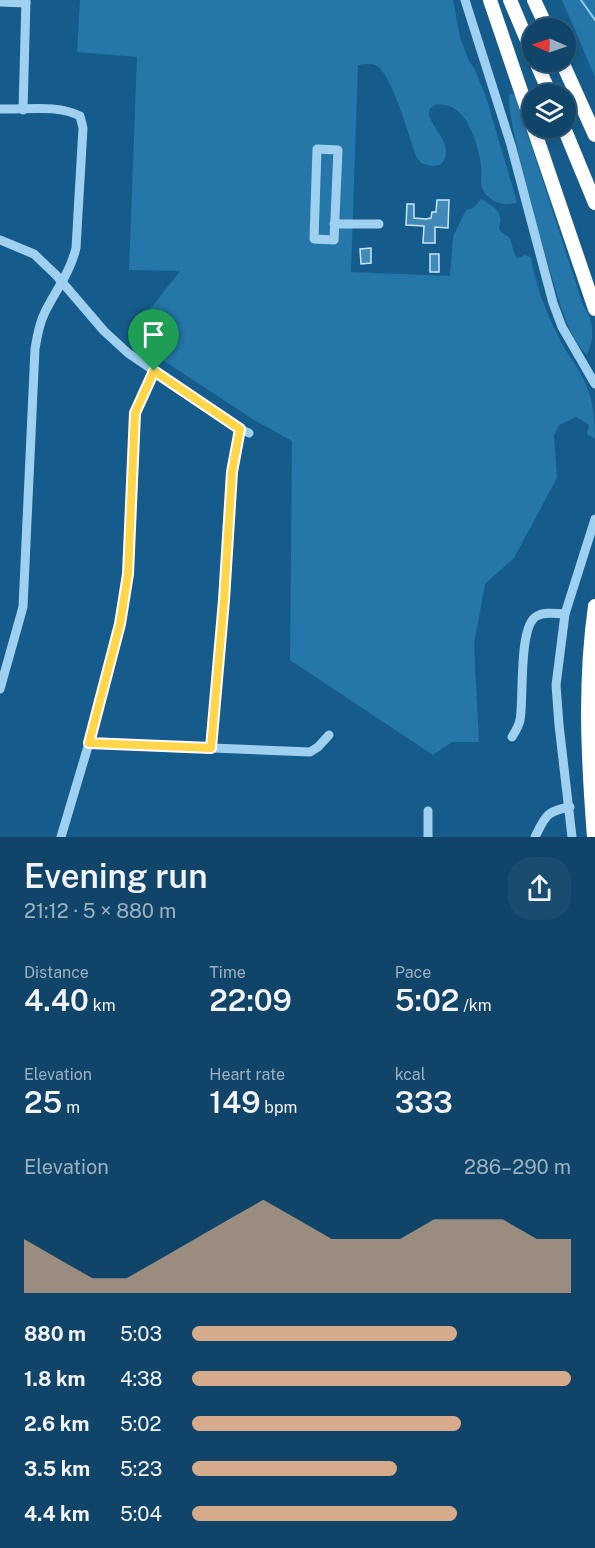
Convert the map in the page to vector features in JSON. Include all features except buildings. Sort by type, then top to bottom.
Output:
[{"type":"highway","points":[[490,0],[595,309]]},
{"type":"highway","points":[[510,0],[522,28]]},
{"type":"highway","points":[[534,0],[542,18]]},
{"type":"highway","points":[[567,72],[595,135]]},
{"type":"highway","points":[[568,138],[595,203]]},
{"type":"highway","points":[[594,837],[587,718],[589,650],[595,606]]},
{"type":"street","points":[[465,0],[511,145],[553,303],[562,327],[595,384]]},
{"type":"street","points":[[0,2],[26,2],[23,110]]},
{"type":"street","points":[[0,109],[71,111],[80,116],[83,128],[77,235],[72,265],[44,313],[35,349],[23,601],[0,689]]},
{"type":"street","points":[[317,149],[338,150],[334,224],[334,240],[314,239],[317,149]]},
{"type":"street","points":[[334,224],[379,224]]},
{"type":"street","points":[[0,240],[34,254],[63,283],[104,331],[128,353],[249,433]]},
{"type":"street","points":[[61,837],[89,743],[120,624],[128,574],[135,413],[154,371]]},
{"type":"street","points":[[211,748],[232,472],[240,429]]},
{"type":"street","points":[[572,837],[556,685],[565,614],[595,519]]},
{"type":"street","points":[[512,737],[520,722],[527,634],[531,621],[535,616],[544,613],[565,614]]},
{"type":"street","points":[[89,743],[309,752],[318,747],[329,735]]},
{"type":"street","points":[[535,837],[544,817],[555,810],[570,807]]},
{"type":"street","points":[[428,811],[428,837]]},
{"type":"shaded area","points":[[80,0],[453,0],[460,37],[486,97],[517,202],[502,204],[492,200],[484,193],[481,185],[480,157],[475,139],[462,115],[449,106],[435,105],[430,110],[429,116],[446,148],[445,157],[440,165],[431,166],[421,163],[416,156],[389,81],[377,66],[358,65],[351,272],[450,276],[453,237],[466,210],[473,208],[481,199],[490,204],[499,214],[499,228],[510,238],[515,256],[518,258],[525,255],[531,257],[538,288],[549,317],[590,394],[595,431],[595,439],[587,434],[589,425],[576,417],[559,425],[554,435],[557,478],[514,558],[485,584],[474,644],[479,742],[452,742],[433,755],[290,660],[292,441],[254,420],[158,357],[145,337],[141,321],[180,271],[129,270],[137,57],[77,52]]},
{"type":"shaded area","points":[[562,0],[595,0],[595,77],[576,33],[576,18],[570,18]]},
{"type":"shaded area","points":[[510,94],[514,94],[522,117],[522,138],[529,138],[583,305],[591,323],[592,335],[587,355],[568,326],[558,299],[521,164],[510,107]]},
{"type":"waterway","points":[[581,0],[595,20]]},
{"type":"route","points":[[154,371],[240,429],[232,472],[211,748],[89,743],[120,624],[128,574],[135,413],[154,371]]}]
